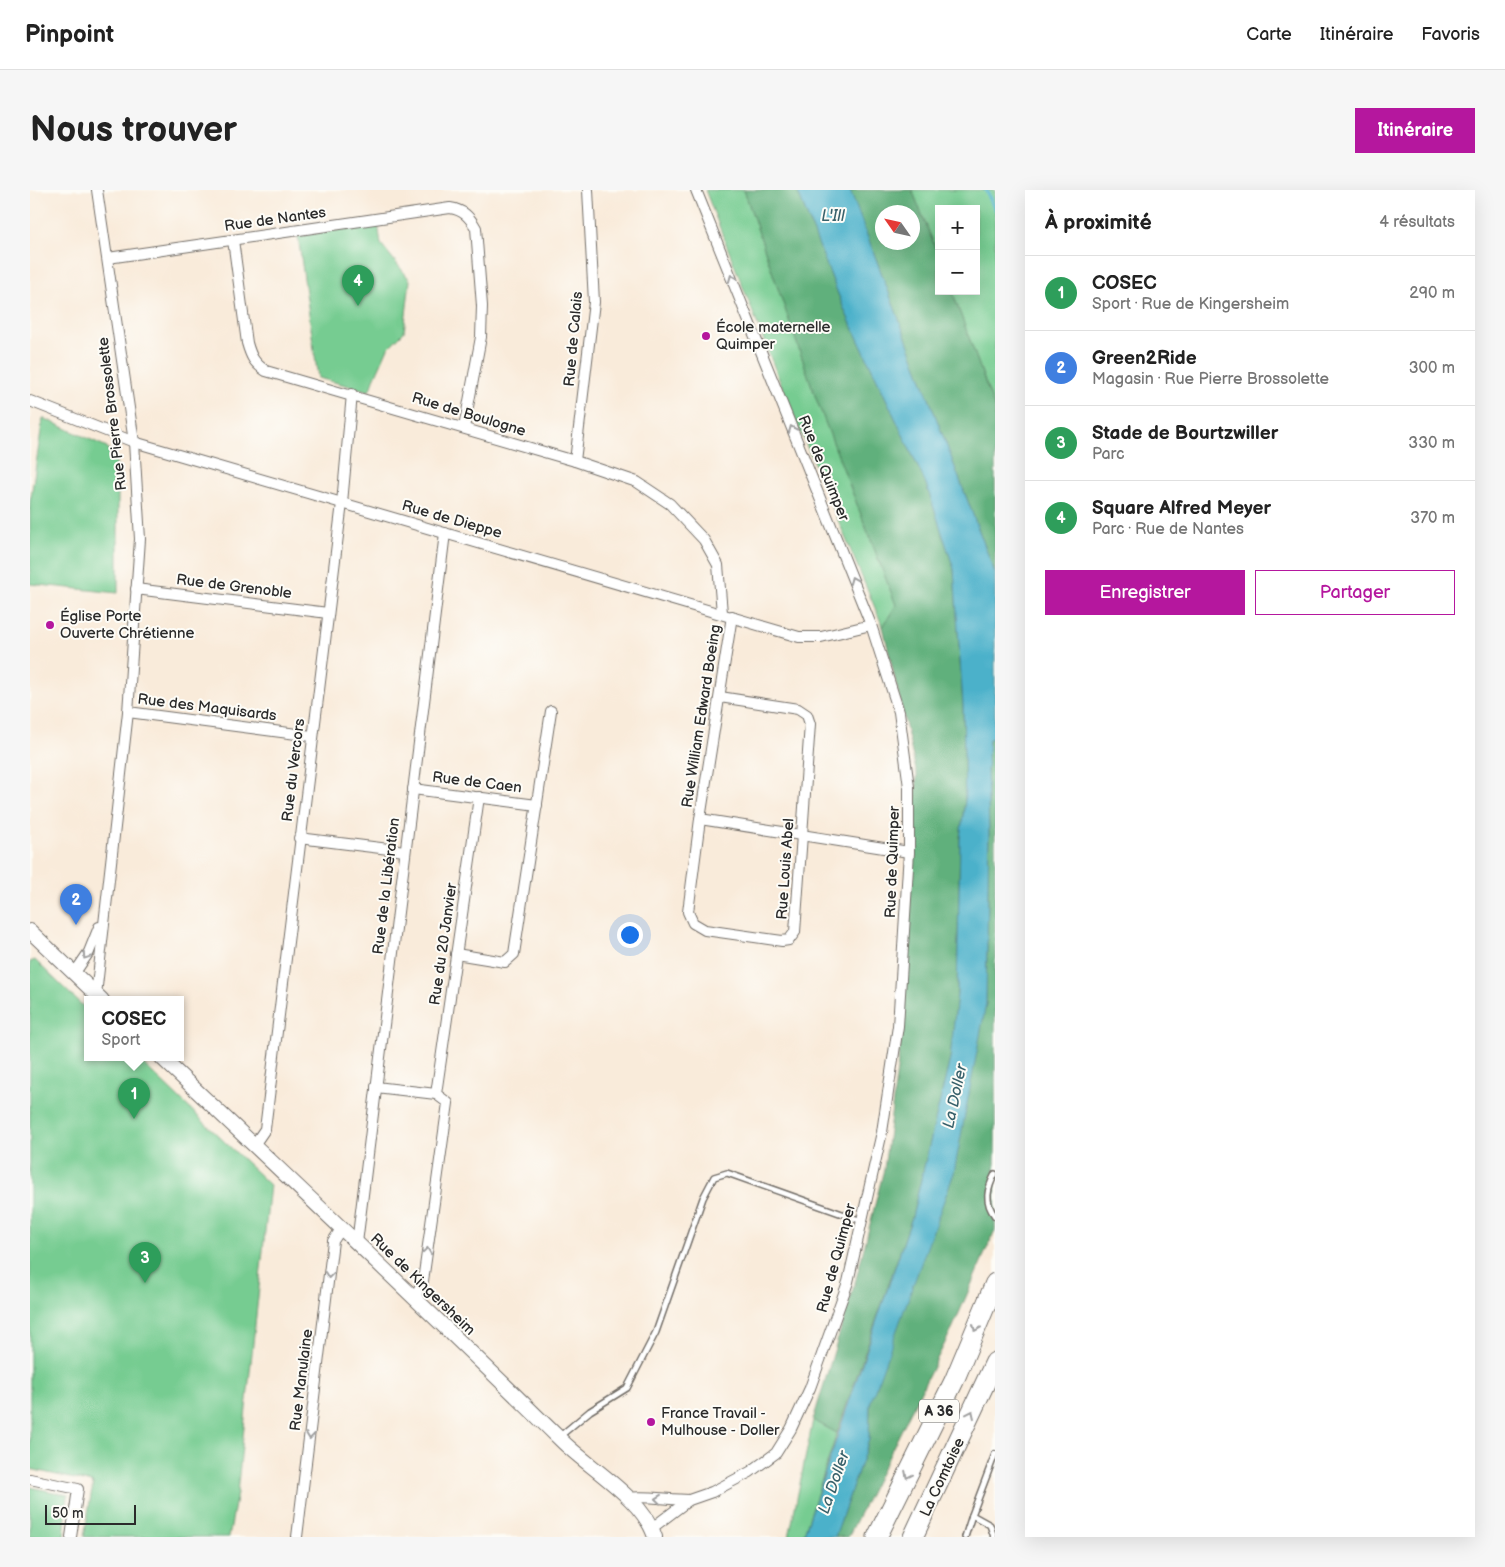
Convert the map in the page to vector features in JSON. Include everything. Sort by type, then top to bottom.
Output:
[{"type":"highway","name":"La Comtoise","points":[[877,1537],[954,1381],[995,1283]]},
{"type":"highway","name":"La Comtoise","points":[[913,1537],[995,1362]]},
{"type":"main road","points":[[30,931],[97,996]]},
{"type":"main road","name":"Rue de Kingersheim","points":[[165,1061],[415,1297],[558,1438],[628,1498],[654,1532]]},
{"type":"street","name":"Rue Pierre Brossolette","points":[[96,190],[108,258],[134,442],[140,540],[128,712],[106,904],[99,996]]},
{"type":"street","name":"Rue de Calais","points":[[575,461],[594,302],[588,190]]},
{"type":"street","name":"Rue de Quimper","points":[[628,1498],[638,1496],[660,1500],[689,1500],[712,1492],[750,1472],[776,1453],[791,1429],[810,1388],[848,1282],[882,1132],[898,1026],[909,852],[909,787],[899,712],[871,625],[696,190]]},
{"type":"street","name":"Rue de Nantes","points":[[108,258],[450,208],[460,210],[469,217],[476,228],[482,306],[481,337],[464,428]]},
{"type":"street","name":"Rue de Boulogne","points":[[233,240],[247,343],[252,359],[266,371],[352,394],[575,461],[637,482],[670,504],[704,540],[718,565],[727,614]]},
{"type":"street","name":"Rue du Vercors","points":[[254,1145],[265,1129],[299,838],[342,503],[352,394]]},
{"type":"street","name":"Rue de Dieppe","points":[[30,401],[134,442],[806,638],[871,625]]},
{"type":"street","name":"Rue de la Libération","points":[[356,1243],[445,533]]},
{"type":"street","name":"Rue de Grenoble","points":[[136,589],[328,613]]},
{"type":"street","name":"Rue William Edward Boeing","points":[[727,614],[720,697],[700,819],[909,852]]},
{"type":"street","name":"Rue Louis Abel","points":[[700,819],[688,912],[693,923],[705,930],[782,941],[790,940],[795,932],[810,724],[807,715],[798,709],[720,697]]},
{"type":"street","points":[[456,954],[505,962],[514,954],[551,711]]},
{"type":"street","name":"Rue des Maquisards","points":[[128,712],[312,736]]},
{"type":"street","name":"Rue de Caen","points":[[413,789],[537,805]]},
{"type":"street","name":"Rue du 20 Janvier","points":[[436,1094],[479,797]]},
{"type":"street","points":[[299,838],[406,851]]},
{"type":"street","name":"Rue Pierre Brossolette","points":[[74,974],[96,938],[106,904]]},
{"type":"street","points":[[376,1087],[436,1094],[448,1103],[423,1281],[415,1297]]},
{"type":"street","name":"Rue Manulaine","points":[[297,1537],[333,1241],[341,1229]]},
{"type":"street","points":[[30,1479],[78,1488],[71,1537]]},
{"type":"street","name":"Rue de Quimper","points":[[654,1532],[689,1500]]},
{"type":"lane","points":[[558,1438],[590,1411],[627,1388],[656,1332],[703,1198],[714,1177],[727,1173],[862,1222]]},
{"type":"lane","points":[[995,1174],[987,1194],[988,1207],[995,1216]]},
{"type":"lane","points":[[965,1537],[995,1454]]},
{"type":"lane","points":[[972,1515],[990,1525],[994,1537]]},
{"type":"green space","points":[[705,190],[744,190],[817,401],[896,605],[883,627],[784,392]]},
{"type":"green space","points":[[744,190],[797,190],[844,309],[926,484],[954,569],[963,706],[965,800],[960,838],[957,995],[950,1059],[912,1217],[837,1433],[813,1420],[856,1279],[884,1169],[902,1031],[917,775],[883,627],[896,605],[817,401]]},
{"type":"green space","points":[[850,190],[912,190],[918,205],[875,205],[875,250],[920,250],[920,210],[935,247],[935,295],[953,295],[995,409],[995,573]]},
{"type":"green space","points":[[912,190],[995,190],[995,409],[953,295],[980,295],[980,205],[935,205],[935,247],[920,210],[920,205],[918,205]]},
{"type":"green space","points":[[378,224],[381,244],[410,280],[404,332],[388,348],[369,391],[318,378],[298,236]]},
{"type":"green space","points":[[43,418],[107,447],[118,467],[118,593],[30,584],[30,503]]},
{"type":"green space","points":[[995,738],[995,1230],[953,1327],[848,1537],[835,1537],[869,1440],[870,1404],[986,1004],[989,832],[987,771],[989,739]]},
{"type":"green space","points":[[35,960],[84,1007],[84,1061],[140,1061],[270,1185],[237,1493],[229,1537],[84,1537],[93,1483],[30,1469],[30,962]]},
{"type":"green space","points":[[813,1420],[837,1433],[803,1537],[789,1537]]},
{"type":"green space","points":[[30,1487],[68,1495],[64,1537],[30,1537]]},
{"type":"water","points":[[797,190],[850,190],[995,573],[995,738],[989,739],[987,771],[989,832],[986,1004],[954,1173],[870,1404],[869,1440],[835,1537],[803,1537],[912,1217],[950,1059],[957,994],[960,838],[965,800],[963,706],[954,569],[926,484],[844,309]]},
{"type":"waterway","points":[[986,190],[995,209]]},
{"type":"place","name":"Square Alfred Meyer","points":[[358,306]]},
{"type":"place","name":"École maternelle Quimper","points":[[706,336]]},
{"type":"place","name":"Église Porte Ouverte Chrétienne","points":[[50,625]]},
{"type":"place","name":"Green2Ride","points":[[76,925]]},
{"type":"place","name":"COSEC","points":[[134,1119]]},
{"type":"place","name":"Stade de Bourtzwiller","points":[[145,1283]]},
{"type":"place","name":"France Travail - Mulhouse - Doller","points":[[651,1422]]},
{"type":"water label","name":"L'Ill","points":[[833,215]]},
{"type":"water label","name":"La Doller","points":[[954,1096]]},
{"type":"water label","name":"La Doller","points":[[833,1482]]}]
